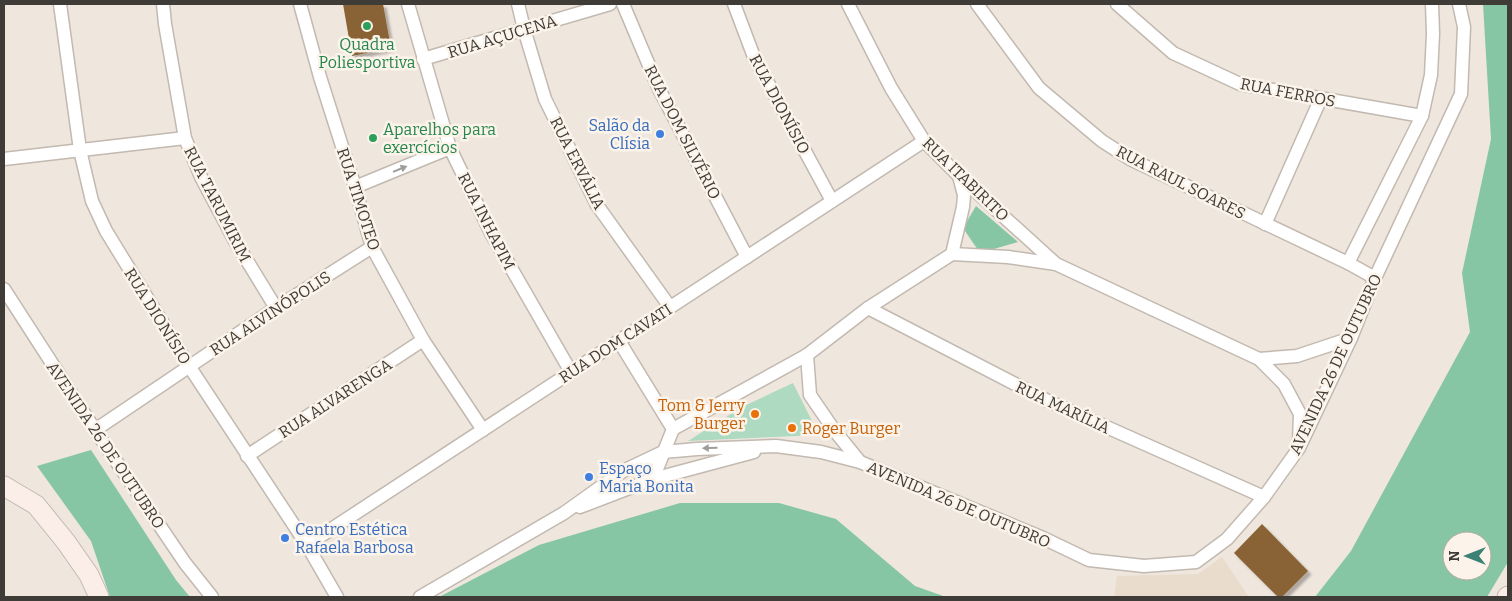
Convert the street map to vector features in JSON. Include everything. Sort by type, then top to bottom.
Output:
[{"type":"main road","points":[[4,486],[36,505],[66,542],[89,575],[99,597]]},
{"type":"street","name":"RUA DIONÍSIO","points":[[60,4],[80,150],[92,201],[106,231],[189,366],[307,545],[337,597]]},
{"type":"street","name":"RUA TARUMIRIM","points":[[163,4],[185,138],[201,177],[235,241],[276,308]]},
{"type":"street","name":"RUA TIMOTEO","points":[[300,4],[320,77],[372,247],[423,340],[483,430]]},
{"type":"street","name":"RUA INHAPIM","points":[[408,4],[450,148],[491,233],[571,372]]},
{"type":"street","name":"RUA ERVÁLIA","points":[[518,4],[545,99],[598,205],[670,307]]},
{"type":"street","name":"RUA AÇUCENA","points":[[423,59],[610,4]]},
{"type":"street","name":"RUA DOM SILVÉRIO","points":[[624,4],[659,89],[747,257]]},
{"type":"street","name":"RUA DIONÍSIO","points":[[734,4],[754,57],[832,201]]},
{"type":"street","name":"RUA ITABIRITO","points":[[848,4],[891,88],[924,141],[959,176],[1056,264]]},
{"type":"street","name":"RUA RAUL SOARES","points":[[976,4],[1039,88],[1102,141],[1130,159],[1348,263],[1375,278]]},
{"type":"street","name":"RUA FERROS","points":[[1118,4],[1173,52],[1240,84],[1422,116]]},
{"type":"street","points":[[1348,263],[1422,116],[1431,75],[1432,4]]},
{"type":"street","name":"AVENIDA 26 DE OUTUBRO","points":[[420,597],[564,514],[623,471],[663,452],[697,449],[776,446],[821,452],[860,462],[1043,538],[1089,560],[1144,566],[1196,562],[1226,539],[1264,496],[1299,448],[1351,338],[1375,278],[1461,94],[1464,28],[1459,4]]},
{"type":"street","points":[[1265,224],[1321,98]]},
{"type":"street","points":[[4,159],[185,138]]},
{"type":"street","name":"RUA DOM CAVATI","points":[[307,545],[924,141]]},
{"type":"street","points":[[355,187],[450,148]]},
{"type":"street","points":[[653,479],[673,429],[807,355],[868,308],[952,254],[963,207],[964,195],[959,176]]},
{"type":"street","name":"RUA ALVINÓPOLIS","points":[[94,430],[276,308],[372,247]]},
{"type":"street","name":"RUA ITABIRITO","points":[[952,254],[1008,257],[1056,264],[1259,359],[1284,384],[1300,414],[1299,448]]},
{"type":"street","name":"AVENIDA 26 DE OUTUBRO","points":[[4,289],[94,430],[185,563],[212,597]]},
{"type":"street","name":"RUA MARÍLIA","points":[[868,308],[1048,401],[1264,496]]},
{"type":"street","name":"RUA ITABIRITO","points":[[1259,359],[1297,356],[1351,338]]},
{"type":"street","name":"RUA ALVARENGA","points":[[247,456],[423,340]]},
{"type":"street","points":[[619,341],[673,429]]},
{"type":"street","points":[[807,355],[810,395],[834,430],[860,462]]},
{"type":"street","name":"AVENIDA 26 DE OUTUBRO","points":[[564,514],[653,479],[776,446]]},
{"type":"shaded area","points":[[1222,557],[1249,597],[1114,597],[1117,576],[1198,574]]},
{"type":"green space","points":[[1483,4],[1508,4],[1508,562],[1487,597],[1315,597],[1351,551],[1470,332],[1462,273],[1491,139]]},
{"type":"green space","points":[[976,206],[1018,242],[980,253],[963,228]]},
{"type":"green space","points":[[793,383],[819,435],[688,441],[742,407]]},
{"type":"green space","points":[[91,450],[176,580],[190,597],[110,597],[91,541],[37,466]]},
{"type":"green space","points":[[680,503],[779,503],[836,519],[915,586],[946,597],[439,597],[539,545]]},
{"type":"building","name":"Quadra Poliesportiva","points":[[343,4],[383,4],[391,48],[352,56]]},
{"type":"building","points":[[1262,524],[1308,571],[1282,597],[1278,597],[1234,553]]},
{"type":"place","name":"Quadra Poliesportiva","points":[[367,26]]},
{"type":"place","name":"Salão da Clísia","points":[[660,134]]},
{"type":"place","name":"Aparelhos para exercícios","points":[[373,138]]},
{"type":"place","name":"Tom & Jerry Burger","points":[[755,414]]},
{"type":"place","name":"Roger Burger","points":[[792,428]]},
{"type":"place","name":"Espaço Maria Bonita","points":[[589,477]]},
{"type":"place","name":"Centro Estética Rafaela Barbosa","points":[[285,538]]}]
